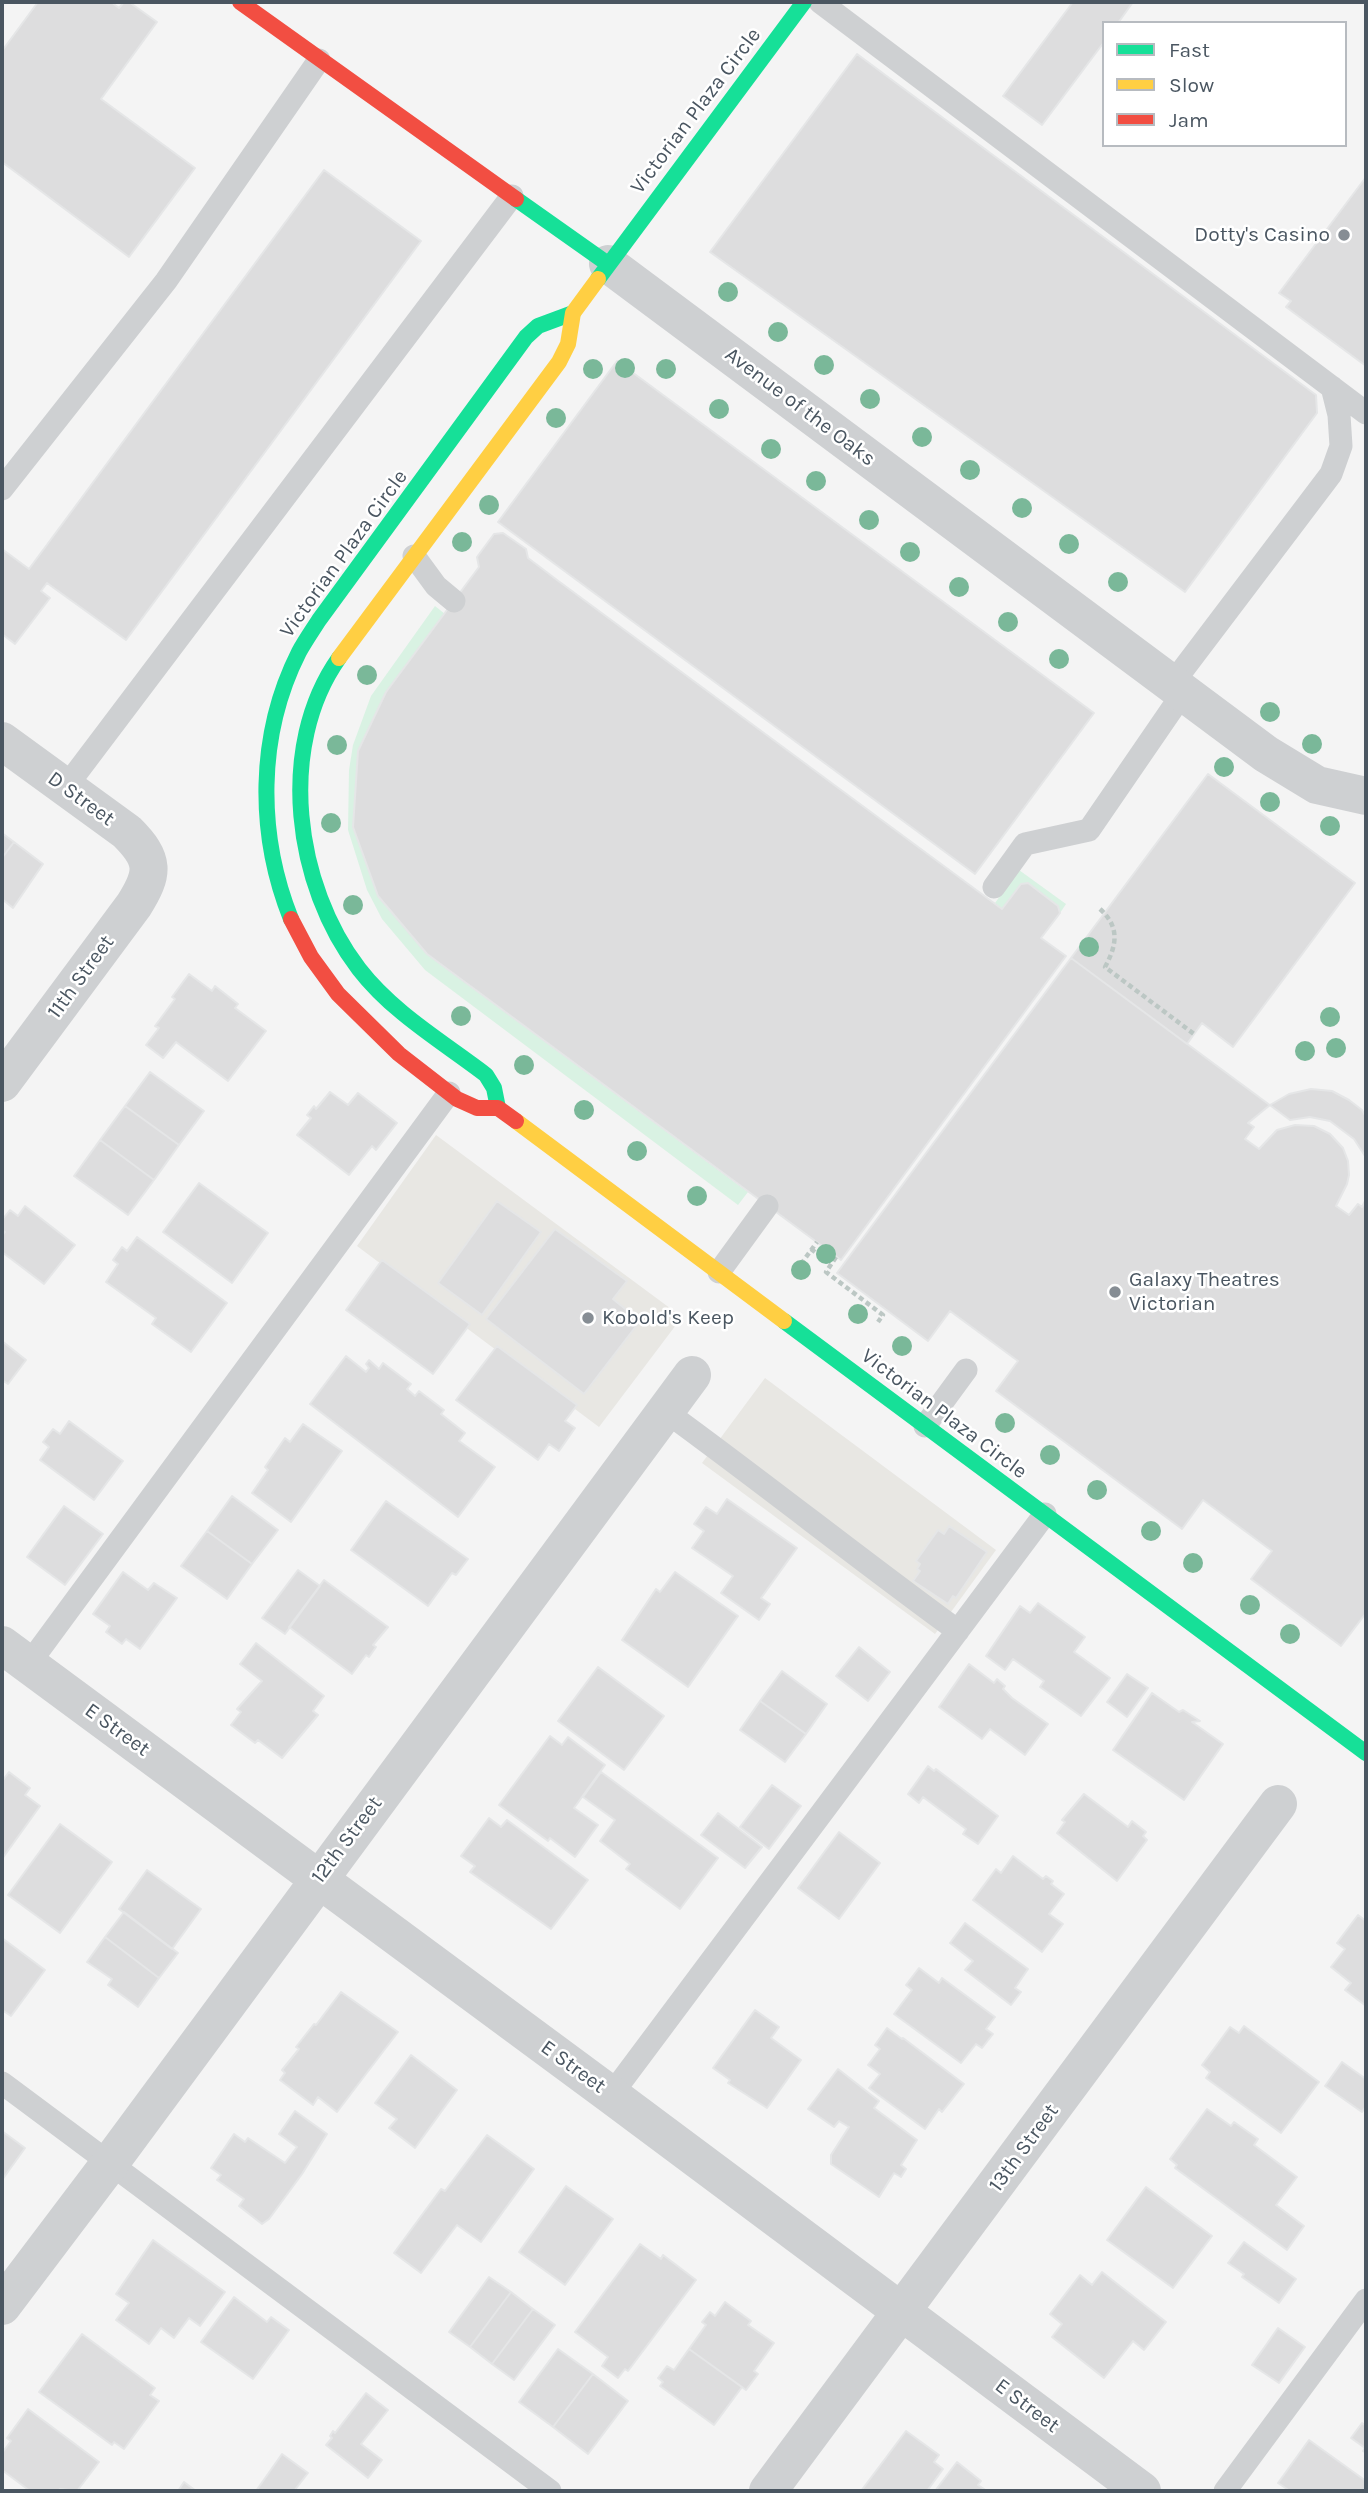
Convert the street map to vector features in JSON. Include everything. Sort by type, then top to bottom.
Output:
[{"type":"street","name":"Avenue of the Oaks","points":[[240,2],[608,264],[1290,771],[1317,785],[1366,796]]},
{"type":"street","name":"Victorian Plaza Circle","points":[[498,1108],[494,1088],[486,1075],[388,999],[360,971],[335,934],[313,888],[302,846],[301,772],[306,736],[325,680],[559,362],[568,344],[573,313],[804,2]]},
{"type":"street","name":"Victorian Plaza Circle","points":[[573,313],[538,327],[526,337],[319,620],[297,655],[273,726],[266,770],[264,813],[270,861],[284,902],[307,951],[337,993],[368,1027],[449,1093],[465,1104],[480,1109],[498,1108],[925,1426],[1364,1745]]},
{"type":"street","name":"D Street","points":[[2,741],[127,832],[141,846],[149,866]]},
{"type":"street","name":"11th Street","points":[[2,1083],[134,905],[147,884],[149,866]]},
{"type":"street","name":"12th Street","points":[[2,2306],[692,1375]]},
{"type":"street","name":"E Street","points":[[15,1655],[1142,2491]]},
{"type":"street","name":"13th Street","points":[[768,2491],[1278,1804]]},
{"type":"lane","points":[[820,2],[1366,413]]},
{"type":"lane","points":[[2,489],[166,281],[319,60]]},
{"type":"lane","points":[[65,788],[512,196]]},
{"type":"lane","points":[[994,887],[1026,844],[1088,830],[1177,688],[1331,474],[1341,446],[1339,415],[1332,387]]},
{"type":"lane","points":[[414,556],[436,586],[454,601]]},
{"type":"lane","points":[[15,1655],[449,1093]]},
{"type":"lane","points":[[719,1272],[767,1206]]},
{"type":"lane","points":[[925,1426],[966,1370]]},
{"type":"lane","points":[[666,1411],[958,1631]]},
{"type":"lane","points":[[611,2095],[1045,1514]]},
{"type":"lane","points":[[2,2083],[550,2491]]},
{"type":"lane","points":[[1225,2491],[1366,2300]]},
{"type":"path","points":[[1100,909],[1110,918],[1115,928],[1111,957],[1105,967],[1194,1034]]},
{"type":"path","points":[[801,1264],[817,1242]]},
{"type":"path","points":[[811,1249],[831,1264]]},
{"type":"path","points":[[836,1256],[826,1272],[883,1315],[878,1322]]},
{"type":"shaded area","points":[[436,1135],[682,1317],[599,1427],[357,1246]]},
{"type":"shaded area","points":[[765,1378],[996,1550],[935,1634],[702,1463]]},
{"type":"green space","points":[[435,606],[445,614],[358,751],[353,827],[378,896],[427,954],[748,1192],[738,1205],[425,970],[382,919],[367,890],[348,830],[349,770],[353,745],[371,696]]},
{"type":"green space","points":[[1019,870],[1066,904],[1060,913],[1058,906],[1027,884],[1021,884],[1002,909],[995,903]]},
{"type":"building","points":[[38,2],[111,2],[119,8],[124,2],[129,2],[157,22],[101,99],[195,168],[129,257],[2,162],[2,51]]},
{"type":"building","points":[[1073,2],[1133,2],[1119,21],[1102,21],[1102,45],[1042,125],[1003,96]]},
{"type":"building","points":[[857,54],[1316,395],[1317,413],[1185,592],[710,252]]},
{"type":"building","points":[[324,170],[421,241],[126,640],[47,583],[41,591],[50,598],[15,644],[2,634],[2,549],[29,569]]},
{"type":"building","name":"Dotty's Casino","points":[[1366,177],[1366,366],[1286,307],[1291,301],[1279,293]]},
{"type":"building","points":[[617,361],[1094,713],[975,874],[498,522]]},
{"type":"building","points":[[503,533],[526,549],[528,558],[557,580],[1002,909],[1021,884],[1028,883],[1058,906],[1060,913],[1041,938],[1066,956],[841,1260],[427,954],[378,896],[353,827],[358,751],[386,692],[479,567],[477,557],[494,534]]},
{"type":"building","points":[[1208,774],[1355,883],[1233,1047],[1202,1023],[1187,1044],[1071,958]]},
{"type":"building","points":[[2,833],[14,842],[2,858]]},
{"type":"building","points":[[14,842],[43,864],[13,908],[2,899],[2,858]]},
{"type":"building","name":"Galaxy Theatres Victorian","points":[[1071,958],[1290,1120],[1310,1117],[1330,1121],[1354,1139],[1365,1156],[1366,1613],[1341,1646],[1251,1579],[1272,1551],[1203,1500],[1182,1529],[996,1391],[1018,1361],[950,1311],[928,1341],[837,1273]]},
{"type":"building","points":[[189,974],[212,991],[215,986],[238,1004],[235,1008],[266,1031],[228,1081],[176,1042],[163,1058],[146,1045],[159,1028],[155,1026],[175,999],[172,997]]},
{"type":"building","points":[[150,1072],[204,1111],[179,1145],[125,1106]]},
{"type":"building","points":[[1311,1089],[1332,1091],[1349,1100],[1362,1110],[1366,1117],[1366,1199],[1362,1207],[1358,1204],[1349,1215],[1336,1206],[1347,1184],[1348,1161],[1343,1148],[1330,1134],[1314,1126],[1295,1125],[1277,1130],[1259,1149],[1245,1139],[1254,1127],[1248,1123],[1270,1105],[1289,1094]]},
{"type":"building","points":[[330,1092],[348,1105],[358,1093],[397,1123],[376,1150],[372,1146],[349,1175],[297,1135],[311,1118],[307,1115],[314,1106],[316,1109]]},
{"type":"building","points":[[125,1106],[179,1145],[154,1180],[100,1140]]},
{"type":"building","points":[[100,1140],[154,1180],[128,1215],[74,1176]]},
{"type":"building","points":[[199,1183],[268,1233],[232,1283],[163,1232]]},
{"type":"building","points":[[497,1201],[541,1232],[482,1315],[438,1283]]},
{"type":"building","points":[[25,1206],[75,1245],[44,1284],[2,1252],[2,1236],[5,1232],[2,1230],[2,1220],[10,1210],[18,1216]]},
{"type":"building","points":[[555,1229],[627,1281],[613,1299],[640,1321],[584,1394],[486,1319]]},
{"type":"building","points":[[137,1237],[227,1303],[191,1352],[152,1324],[156,1318],[106,1282],[118,1264],[113,1260],[122,1247],[127,1251]]},
{"type":"building","points":[[382,1260],[470,1324],[433,1374],[346,1310]]},
{"type":"building","points":[[2,1341],[26,1360],[8,1384],[2,1380]]},
{"type":"building","points":[[497,1346],[577,1405],[565,1421],[575,1428],[559,1451],[549,1444],[538,1460],[456,1400]]},
{"type":"building","points":[[346,1356],[366,1372],[369,1360],[379,1369],[383,1363],[411,1384],[407,1389],[415,1396],[419,1391],[444,1410],[441,1414],[465,1433],[459,1441],[495,1467],[458,1517],[310,1404]]},
{"type":"building","points":[[69,1421],[123,1461],[94,1500],[40,1460],[49,1447],[43,1442],[53,1429],[60,1434]]},
{"type":"building","points":[[303,1424],[342,1451],[291,1522],[252,1493],[268,1470],[265,1467],[285,1438],[290,1442]]},
{"type":"building","points":[[232,1496],[278,1530],[252,1564],[207,1531]]},
{"type":"building","points":[[727,1499],[797,1548],[761,1598],[770,1604],[759,1620],[721,1593],[733,1576],[692,1548],[704,1531],[694,1524],[706,1507],[717,1514]]},
{"type":"building","points":[[386,1501],[468,1559],[456,1575],[452,1573],[428,1606],[351,1550]]},
{"type":"building","points":[[64,1506],[103,1534],[65,1585],[27,1557]]},
{"type":"building","points":[[949,1526],[987,1552],[956,1598],[953,1596],[948,1604],[913,1581],[920,1571],[917,1569],[920,1564],[916,1561],[938,1530],[944,1534]]},
{"type":"building","points":[[207,1531],[252,1564],[227,1599],[181,1566]]},
{"type":"building","points":[[298,1570],[320,1586],[285,1634],[262,1618]]},
{"type":"building","points":[[123,1572],[148,1590],[154,1583],[177,1598],[140,1649],[126,1639],[122,1644],[106,1632],[110,1626],[93,1614]]},
{"type":"building","points":[[675,1572],[738,1616],[688,1687],[622,1640],[656,1589],[660,1592]]},
{"type":"building","points":[[324,1580],[388,1627],[373,1645],[376,1647],[369,1657],[366,1655],[352,1674],[289,1627]]},
{"type":"building","points":[[1038,1603],[1085,1637],[1074,1652],[1110,1678],[1081,1716],[1040,1687],[1044,1681],[1013,1659],[1005,1670],[986,1656],[1020,1606],[1030,1613]]},
{"type":"building","points":[[256,1643],[324,1696],[313,1711],[318,1715],[282,1758],[231,1725],[241,1712],[237,1709],[262,1681],[240,1664]]},
{"type":"building","points":[[859,1647],[890,1672],[868,1701],[836,1676]]},
{"type":"building","points":[[969,1664],[994,1683],[997,1679],[1012,1698],[1048,1724],[1025,1755],[990,1729],[982,1739],[939,1707]]},
{"type":"building","points":[[598,1667],[664,1716],[624,1770],[558,1721]]},
{"type":"building","points":[[782,1671],[827,1704],[806,1734],[760,1701]]},
{"type":"building","points":[[1127,1674],[1148,1688],[1127,1717],[1107,1702]]},
{"type":"building","points":[[1152,1693],[1179,1712],[1183,1710],[1200,1721],[1192,1722],[1223,1744],[1184,1800],[1113,1750]]},
{"type":"building","points":[[760,1701],[806,1734],[785,1762],[740,1730]]},
{"type":"building","points":[[550,1736],[562,1745],[568,1737],[605,1765],[574,1808],[598,1825],[575,1857],[499,1805]]},
{"type":"building","points":[[928,1766],[934,1771],[936,1769],[998,1816],[978,1844],[963,1834],[966,1829],[923,1797],[919,1803],[908,1794]]},
{"type":"building","points":[[9,1772],[30,1788],[25,1795],[40,1806],[2,1859],[2,1779]]},
{"type":"building","points":[[601,1772],[718,1858],[680,1909],[626,1869],[630,1864],[600,1841],[615,1820],[583,1797]]},
{"type":"building","points":[[772,1785],[801,1806],[769,1849],[740,1827]]},
{"type":"building","points":[[1084,1794],[1128,1827],[1132,1821],[1146,1832],[1143,1836],[1147,1840],[1117,1881],[1057,1833],[1065,1822],[1062,1820]]},
{"type":"building","points":[[718,1813],[762,1847],[745,1868],[701,1835]]},
{"type":"building","points":[[489,1818],[501,1827],[507,1820],[588,1880],[551,1929],[470,1872],[475,1866],[461,1856]]},
{"type":"building","points":[[60,1824],[112,1862],[60,1933],[8,1895]]},
{"type":"building","points":[[839,1832],[880,1863],[839,1919],[798,1888]]},
{"type":"building","points":[[1013,1856],[1043,1879],[1046,1876],[1053,1881],[1051,1884],[1064,1894],[1049,1914],[1063,1924],[1042,1952],[973,1900],[996,1869],[1001,1873]]},
{"type":"building","points":[[147,1870],[201,1909],[172,1949],[119,1909]]},
{"type":"building","points":[[124,1912],[178,1953],[159,1978],[105,1937]]},
{"type":"building","points":[[1358,1915],[1366,1921],[1366,2006],[1345,1990],[1351,1983],[1331,1967],[1345,1949],[1337,1943]]},
{"type":"building","points":[[965,1923],[1028,1969],[1015,1988],[1021,1992],[1011,2005],[965,1970],[973,1961],[950,1943]]},
{"type":"building","points":[[105,1937],[159,1978],[138,2007],[108,1985],[112,1979],[87,1962]]},
{"type":"building","points":[[2,1938],[45,1970],[11,2016],[2,2010]]},
{"type":"building","points":[[919,1968],[939,1983],[942,1978],[995,2017],[986,2029],[993,2034],[982,2048],[976,2044],[961,2063],[894,2014],[912,1990],[906,1985]]},
{"type":"building","points":[[341,1992],[398,2032],[337,2112],[318,2097],[313,2105],[280,2080],[285,2073],[282,2070],[299,2049],[296,2047]]},
{"type":"building","points":[[755,2010],[779,2027],[771,2038],[801,2060],[767,2108],[728,2083],[730,2080],[713,2068]]},
{"type":"building","points":[[1244,2026],[1319,2082],[1281,2133],[1206,2078],[1210,2072],[1202,2065],[1230,2027],[1239,2033]]},
{"type":"building","points":[[887,2028],[964,2084],[942,2112],[939,2109],[925,2129],[869,2088],[880,2074],[868,2065],[880,2049],[875,2045]]},
{"type":"building","points":[[411,2055],[457,2090],[415,2148],[389,2128],[397,2119],[375,2103]]},
{"type":"building","points":[[1342,2062],[1366,2079],[1366,2106],[1362,2112],[1325,2086]]},
{"type":"building","points":[[838,2069],[879,2101],[874,2108],[917,2140],[901,2165],[906,2169],[901,2177],[894,2173],[879,2197],[831,2164],[831,2155],[849,2127],[839,2121],[834,2127],[808,2109]]},
{"type":"building","points":[[1207,2109],[1231,2126],[1234,2122],[1258,2139],[1254,2145],[1297,2177],[1276,2205],[1304,2226],[1287,2250],[1175,2168],[1177,2165],[1170,2159]]},
{"type":"building","points":[[295,2111],[327,2134],[302,2174],[269,2219],[262,2224],[239,2206],[244,2199],[217,2180],[221,2175],[211,2168],[234,2134],[245,2142],[248,2138],[285,2163],[297,2147],[279,2134]]},
{"type":"building","points":[[2,2131],[25,2148],[2,2180]]},
{"type":"building","points":[[487,2135],[534,2169],[481,2242],[457,2225],[421,2273],[394,2253],[441,2189],[445,2191]]},
{"type":"building","points":[[566,2186],[613,2219],[565,2285],[519,2252]]},
{"type":"building","points":[[1146,2187],[1212,2236],[1173,2288],[1107,2240]]},
{"type":"building","points":[[153,2240],[225,2292],[200,2326],[189,2318],[174,2338],[161,2328],[149,2344],[116,2320],[129,2303],[116,2294]]},
{"type":"building","points":[[1244,2242],[1296,2279],[1279,2303],[1242,2277],[1244,2274],[1228,2263]]},
{"type":"building","points":[[640,2244],[661,2259],[663,2255],[696,2280],[628,2371],[625,2369],[618,2378],[602,2366],[608,2357],[575,2332]]},
{"type":"building","points":[[1102,2272],[1166,2322],[1144,2350],[1133,2341],[1104,2378],[1052,2337],[1062,2324],[1050,2314],[1080,2275],[1092,2285]]},
{"type":"building","points":[[489,2277],[511,2292],[470,2347],[449,2332]]},
{"type":"building","points":[[511,2292],[533,2309],[492,2364],[470,2347]]},
{"type":"building","points":[[234,2297],[267,2322],[271,2317],[289,2330],[253,2379],[201,2342]]},
{"type":"building","points":[[725,2302],[751,2321],[748,2325],[774,2343],[754,2371],[758,2374],[746,2390],[689,2349],[706,2325],[702,2322],[710,2312],[715,2316]]},
{"type":"building","points":[[533,2309],[555,2325],[514,2380],[492,2364]]},
{"type":"building","points":[[1278,2328],[1305,2347],[1279,2383],[1252,2365]]},
{"type":"building","points":[[82,2334],[155,2388],[150,2395],[159,2401],[124,2449],[114,2442],[112,2445],[39,2392]]},
{"type":"building","points":[[558,2349],[593,2374],[553,2427],[519,2402]]},
{"type":"building","points":[[689,2349],[742,2387],[714,2425],[660,2386],[663,2382],[658,2378],[667,2366],[674,2370]]},
{"type":"building","points":[[593,2374],[628,2401],[588,2454],[553,2427]]},
{"type":"building","points":[[366,2393],[388,2410],[361,2444],[382,2460],[368,2478],[326,2445],[332,2438],[330,2436],[333,2431],[335,2433]]},
{"type":"building","points":[[28,2409],[99,2462],[77,2491],[30,2491],[2,2470],[2,2453],[11,2441],[7,2438]]},
{"type":"building","points":[[1362,2423],[1366,2426],[1366,2453],[1363,2451],[1365,2448],[1351,2438]]},
{"type":"building","points":[[906,2431],[939,2455],[934,2462],[943,2469],[927,2491],[861,2491]]},
{"type":"building","points":[[1309,2440],[1366,2481],[1366,2491],[1290,2491],[1278,2483]]},
{"type":"building","points":[[282,2454],[308,2473],[294,2491],[256,2491]]},
{"type":"building","points":[[957,2462],[981,2481],[978,2485],[987,2491],[935,2491]]},
{"type":"building","points":[[184,2482],[196,2491],[178,2491]]},
{"type":"traffic: fast","points":[[598,279],[804,2]]},
{"type":"traffic: fast","points":[[516,199],[608,264]]},
{"type":"traffic: fast","points":[[291,919],[272,853],[267,785],[275,717],[299,652],[319,620],[526,337],[538,326],[573,313]]},
{"type":"traffic: fast","points":[[339,658],[319,694],[307,732],[301,774],[301,816],[308,858],[320,898],[337,935],[372,985],[419,1026],[486,1075],[494,1088],[498,1108]]},
{"type":"traffic: fast","points":[[784,1321],[1366,1753]]},
{"type":"traffic: slow","points":[[339,658],[559,362],[568,344],[573,313],[598,279]]},
{"type":"traffic: slow","points":[[516,1121],[784,1321]]},
{"type":"traffic: jam","points":[[240,2],[516,199]]},
{"type":"traffic: jam","points":[[291,919],[311,957],[338,994],[399,1054],[457,1099],[477,1108],[498,1108],[516,1121]]},
{"type":"place","name":"Dotty's Casino","points":[[1344,235]]},
{"type":"place","name":"Galaxy Theatres Victorian","points":[[1115,1292]]},
{"type":"place","name":"Kobold's Keep","points":[[588,1318]]}]
